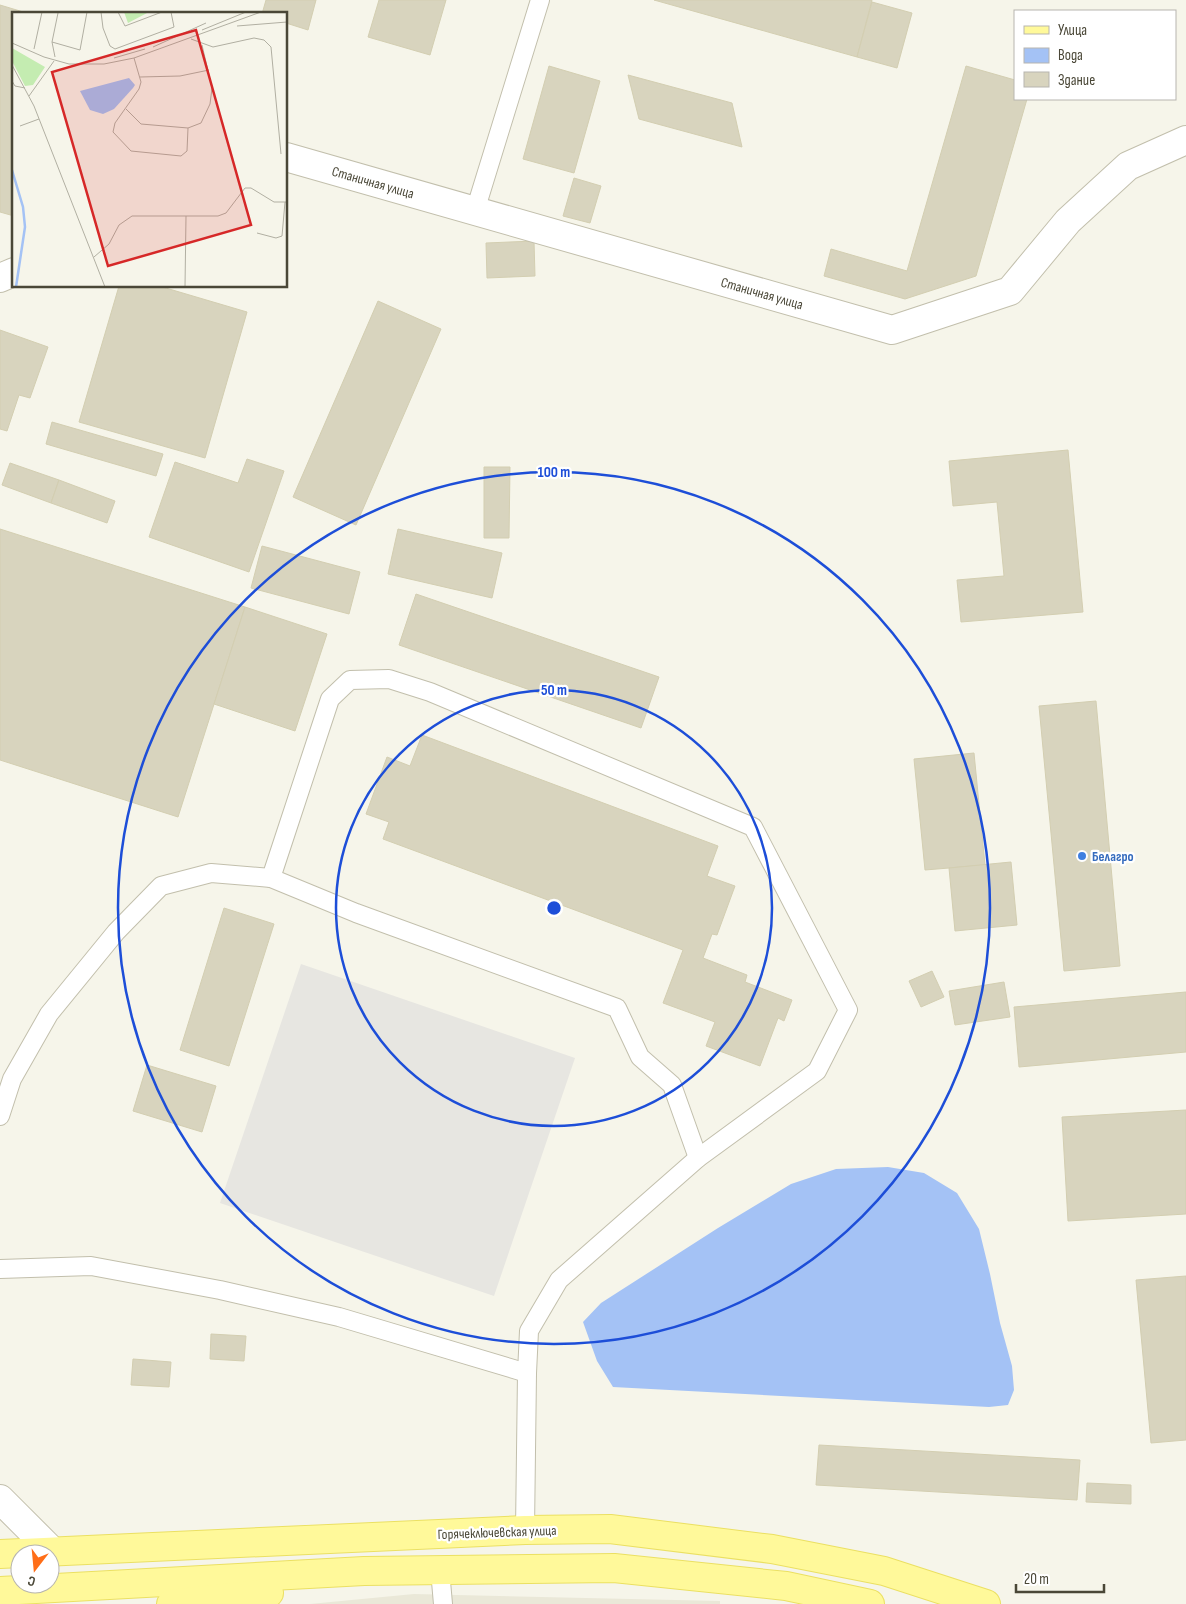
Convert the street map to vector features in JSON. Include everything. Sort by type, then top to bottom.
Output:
[{"type":"main road","name":"Горячеключевская улица","points":[[60,1551],[525,1530],[610,1530],[772,1549],[884,1571],[986,1604]]},
{"type":"main road","points":[[0,1591],[364,1571],[614,1568],[786,1586],[870,1604]]},
{"type":"main road","points":[[172,1604],[295,1590],[364,1571]]},
{"type":"street","name":"Станичная улица","points":[[288,159],[892,330],[1010,291],[1068,221],[1128,166],[1186,140]]},
{"type":"street","points":[[0,278],[12,273]]},
{"type":"street","points":[[0,1498],[45,1544]]},
{"type":"lane","points":[[475,211],[540,0]]},
{"type":"lane","points":[[271,878],[330,699],[350,680],[389,679],[430,692],[754,827],[848,1010],[817,1071],[698,1158],[559,1280],[529,1331],[525,1530]]},
{"type":"lane","points":[[0,1116],[12,1079],[49,1014],[116,932],[161,886],[211,873],[271,878],[356,913],[618,1008],[640,1057],[672,1086],[698,1158]]},
{"type":"lane","points":[[0,1269],[90,1266],[220,1290],[339,1318],[527,1373]]},
{"type":"lane","points":[[440,1570],[442,1604]]},
{"type":"shaded area","points":[[301,964],[575,1058],[494,1296],[220,1203]]},
{"type":"shaded area","points":[[414,1594],[720,1601],[720,1604],[310,1604]]},
{"type":"water","points":[[888,1167],[924,1173],[957,1193],[979,1229],[1000,1323],[1012,1366],[1014,1390],[1008,1405],[989,1407],[613,1387],[597,1361],[583,1322],[601,1303],[791,1184],[836,1169]]},
{"type":"building","points":[[266,0],[316,0],[308,30],[288,24],[288,12],[263,12]]},
{"type":"building","points":[[379,0],[446,0],[430,55],[368,37]]},
{"type":"building","points":[[654,0],[872,0],[857,57]]},
{"type":"building","points":[[872,2],[912,13],[897,68],[857,57]]},
{"type":"building","points":[[0,5],[23,12],[12,12],[12,215],[0,212]]},
{"type":"building","points":[[549,66],[600,81],[574,173],[523,159]]},
{"type":"building","points":[[966,66],[1014,80],[1014,100],[1027,100],[976,276],[905,299],[824,276],[831,249],[907,271]]},
{"type":"building","points":[[628,75],[732,103],[742,147],[639,119]]},
{"type":"building","points":[[574,178],[601,186],[590,223],[563,216]]},
{"type":"building","points":[[534,241],[535,276],[487,278],[486,243]]},
{"type":"building","points":[[118,288],[166,288],[247,312],[205,458],[79,422]]},
{"type":"building","points":[[378,301],[441,329],[356,525],[293,497]]},
{"type":"building","points":[[0,330],[48,347],[30,398],[19,395],[7,431],[0,429]]},
{"type":"building","points":[[52,422],[163,454],[156,476],[46,444]]},
{"type":"building","points":[[1068,450],[1083,612],[961,622],[957,580],[1004,576],[997,502],[953,506],[949,461]]},
{"type":"building","points":[[247,459],[284,471],[249,572],[149,537],[175,462],[238,483]]},
{"type":"building","points":[[10,463],[59,480],[51,503],[2,485]]},
{"type":"building","points":[[484,467],[510,467],[509,538],[484,538]]},
{"type":"building","points":[[59,480],[115,501],[107,523],[51,503]]},
{"type":"building","points":[[0,529],[245,607],[178,817],[0,760]]},
{"type":"building","points":[[398,529],[502,553],[492,598],[388,574]]},
{"type":"building","points":[[262,546],[360,572],[349,614],[251,588]]},
{"type":"building","points":[[416,594],[659,677],[641,728],[399,645]]},
{"type":"building","points":[[245,607],[327,634],[295,731],[214,704]]},
{"type":"building","points":[[1096,701],[1120,966],[1064,971],[1039,706]]},
{"type":"building","points":[[422,735],[718,846],[707,876],[735,886],[717,935],[712,934],[703,958],[747,975],[745,982],[792,1000],[784,1021],[778,1018],[760,1066],[706,1046],[715,1022],[663,1003],[683,950],[383,839],[389,822],[366,814],[387,757],[410,766]]},
{"type":"building","points":[[974,753],[985,865],[925,870],[914,759]]},
{"type":"building","points":[[1011,862],[1017,925],[955,931],[949,868]]},
{"type":"building","points":[[224,908],[274,924],[229,1066],[180,1050]]},
{"type":"building","points":[[932,971],[944,997],[921,1007],[909,981]]},
{"type":"building","points":[[1004,982],[1010,1017],[955,1025],[949,991]]},
{"type":"building","points":[[1186,992],[1186,1052],[1019,1067],[1014,1007]]},
{"type":"building","points":[[147,1065],[216,1086],[202,1132],[133,1111]]},
{"type":"building","points":[[1186,1110],[1186,1214],[1068,1221],[1062,1117]]},
{"type":"building","points":[[1186,1276],[1186,1440],[1151,1443],[1136,1280]]},
{"type":"building","points":[[211,1334],[246,1336],[244,1361],[210,1359]]},
{"type":"building","points":[[133,1359],[171,1362],[169,1387],[131,1385]]},
{"type":"building","points":[[819,1445],[1080,1460],[1077,1500],[816,1485]]},
{"type":"building","points":[[1087,1483],[1131,1485],[1131,1504],[1086,1502]]},
{"type":"place","name":"Белагро","points":[[1082,856]]}]
